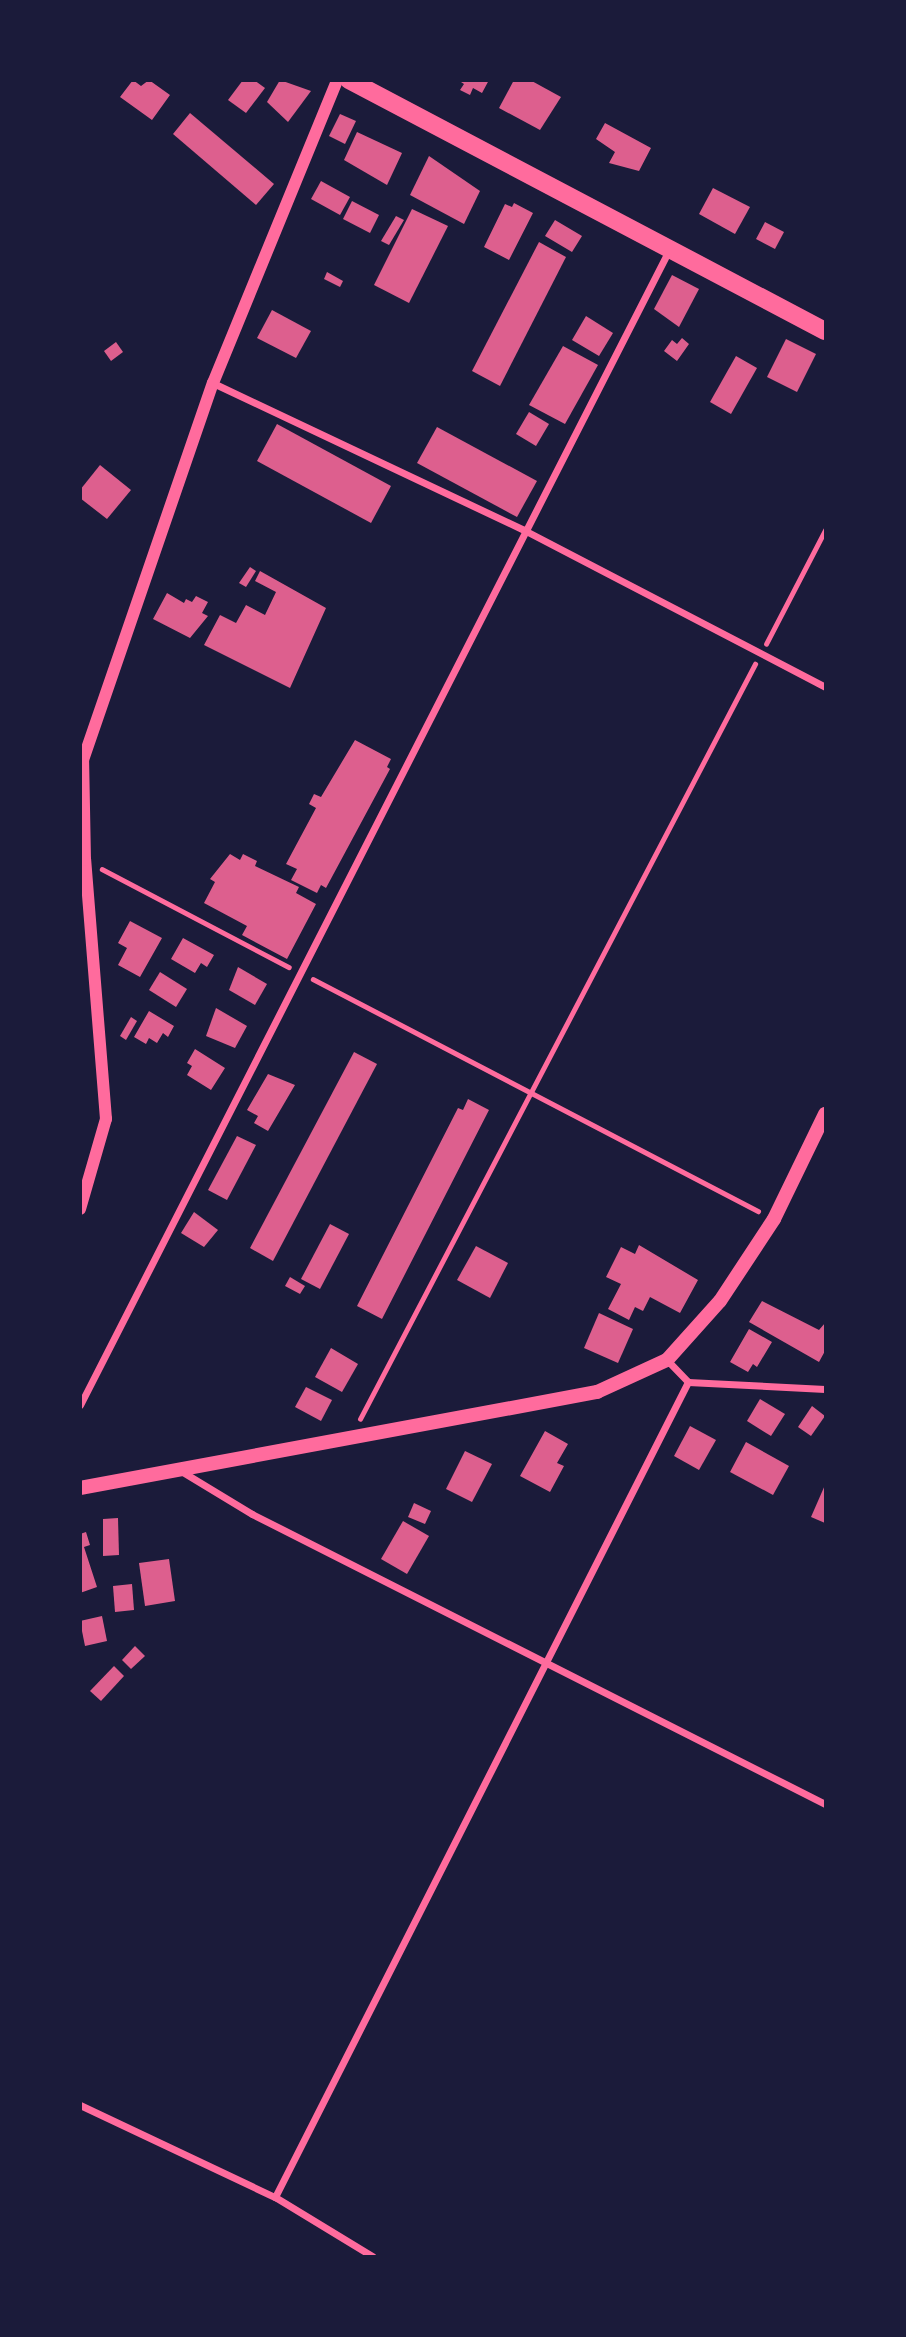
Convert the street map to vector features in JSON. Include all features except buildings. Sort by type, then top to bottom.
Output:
[{"type":"main road","points":[[349,80],[825,331]]},
{"type":"main road","points":[[80,1488],[597,1392],[667,1360],[720,1301],[774,1219],[825,1114]]},
{"type":"street","points":[[80,1209],[106,1119],[85,860],[83,760],[213,383],[337,80]]},
{"type":"street","points":[[80,1405],[669,250]]},
{"type":"street","points":[[213,383],[524,530],[825,687]]},
{"type":"street","points":[[80,724],[93,730]]},
{"type":"street","points":[[667,1360],[688,1382],[825,1389]]},
{"type":"street","points":[[275,2197],[544,1660],[688,1382]]},
{"type":"street","points":[[177,1469],[252,1514],[825,1804]]},
{"type":"street","points":[[80,2105],[275,2197],[372,2256]]},
{"type":"path","points":[[349,1439],[825,530]]},
{"type":"path","points":[[85,860],[294,969]]},
{"type":"path","points":[[307,976],[774,1219]]}]
